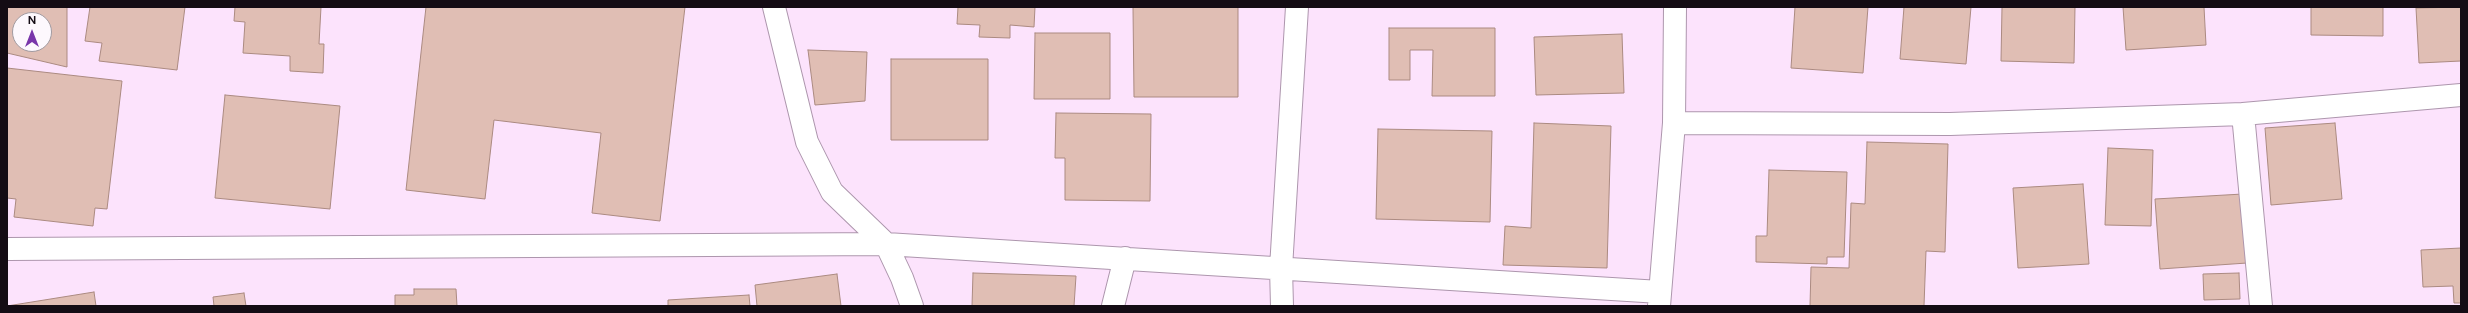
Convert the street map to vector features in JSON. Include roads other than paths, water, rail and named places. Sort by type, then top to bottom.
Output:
[{"type":"street","points":[[774,7],[807,142],[832,192],[886,244],[902,278],[912,306]]},
{"type":"street","points":[[1282,306],[1281,268],[1298,7]]},
{"type":"street","points":[[7,249],[886,244],[1281,268],[1659,299],[1674,123],[1675,7]]},
{"type":"street","points":[[1674,123],[1950,124],[2243,114],[2461,95]]},
{"type":"street","points":[[2243,114],[2260,306]]},
{"type":"street","points":[[1113,306],[1125,258]]}]
